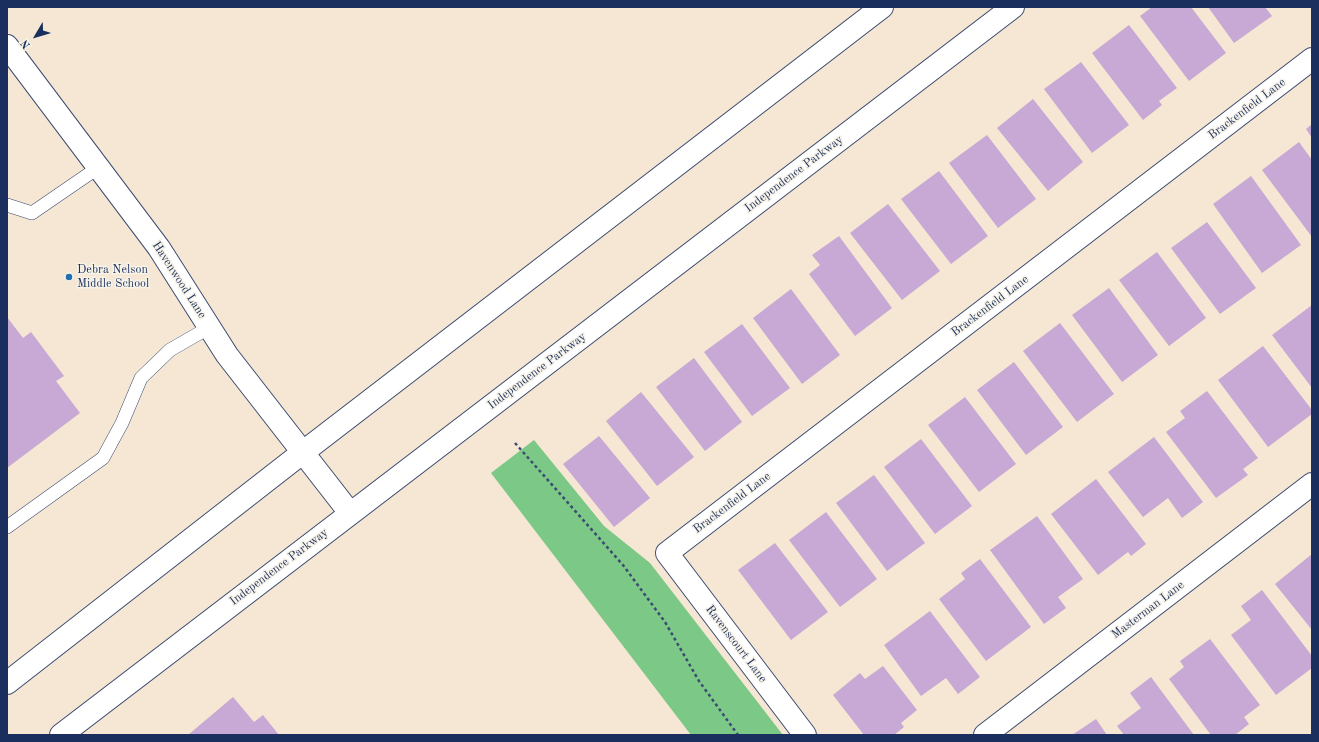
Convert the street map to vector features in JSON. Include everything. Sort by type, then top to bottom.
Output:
[{"type":"main road","points":[[7,683],[302,453],[882,7]]},
{"type":"main road","name":"Independence Parkway","points":[[60,735],[1013,7]]},
{"type":"main road","name":"Havenwood Lane","points":[[7,46],[159,248],[227,355],[350,513]]},
{"type":"main road","name":"Brackenfield Lane","points":[[667,553],[1312,58]]},
{"type":"main road","name":"Masterman Lane","points":[[985,735],[1312,484]]},
{"type":"main road","name":"Ravenscourt Lane","points":[[667,553],[805,735]]},
{"type":"lane","points":[[7,205],[32,213],[99,167]]},
{"type":"lane","points":[[7,527],[103,458],[122,423],[141,378],[170,350],[210,327]]},
{"type":"path","points":[[515,443],[623,565],[664,622],[699,681],[738,735]]},
{"type":"green space","points":[[534,440],[604,526],[650,563],[783,735],[691,735],[491,473]]},
{"type":"building","points":[[1152,7],[1191,7],[1226,53],[1189,81],[1140,16]]},
{"type":"building","points":[[1208,7],[1265,7],[1272,16],[1234,43]]},
{"type":"building","points":[[1129,25],[1177,88],[1159,101],[1162,105],[1143,120],[1092,53]]},
{"type":"building","points":[[1081,62],[1129,125],[1092,153],[1044,89]]},
{"type":"building","points":[[1033,99],[1083,162],[1048,191],[997,128]]},
{"type":"building","points":[[1312,124],[1312,138],[1306,129]]},
{"type":"building","points":[[987,135],[1036,199],[998,228],[949,163]]},
{"type":"building","points":[[1299,142],[1312,160],[1312,237],[1262,170]]},
{"type":"building","points":[[939,171],[988,236],[951,264],[901,199]]},
{"type":"building","points":[[1251,176],[1301,245],[1262,273],[1213,204]]},
{"type":"building","points":[[888,204],[940,271],[902,300],[850,233]]},
{"type":"building","points":[[1207,222],[1256,288],[1220,314],[1171,248]]},
{"type":"building","points":[[839,236],[892,308],[855,336],[809,274],[820,265],[812,255]]},
{"type":"building","points":[[1157,252],[1206,318],[1169,346],[1119,280]]},
{"type":"building","points":[[1109,288],[1158,355],[1122,382],[1072,315]]},
{"type":"building","points":[[791,289],[840,355],[802,384],[753,318]]},
{"type":"building","points":[[1312,305],[1312,388],[1272,335]]},
{"type":"building","points":[[7,317],[23,338],[31,332],[64,376],[56,381],[80,413],[7,468]]},
{"type":"building","points":[[1060,323],[1114,394],[1077,422],[1023,351]]},
{"type":"building","points":[[742,324],[790,388],[752,416],[704,352]]},
{"type":"building","points":[[1263,346],[1312,410],[1312,414],[1268,447],[1218,380]]},
{"type":"building","points":[[694,358],[742,422],[705,451],[656,387]]},
{"type":"building","points":[[1014,362],[1063,427],[1026,455],[977,390]]},
{"type":"building","points":[[1207,391],[1258,458],[1243,469],[1248,475],[1216,498],[1166,432],[1185,418],[1180,411]]},
{"type":"building","points":[[641,392],[694,457],[657,486],[606,421]]},
{"type":"building","points":[[965,397],[1016,464],[979,492],[928,425]]},
{"type":"building","points":[[599,436],[650,498],[614,527],[563,464]]},
{"type":"building","points":[[1154,437],[1203,502],[1182,518],[1168,498],[1143,517],[1108,472]]},
{"type":"building","points":[[921,439],[972,506],[935,534],[884,467]]},
{"type":"building","points":[[874,475],[925,543],[887,571],[836,503]]},
{"type":"building","points":[[1096,479],[1146,544],[1131,556],[1128,552],[1098,575],[1051,514]]},
{"type":"building","points":[[826,512],[877,579],[840,607],[789,540]]},
{"type":"building","points":[[1037,516],[1083,579],[1058,597],[1066,608],[1044,624],[990,550]]},
{"type":"building","points":[[775,543],[828,612],[791,640],[738,570]]},
{"type":"building","points":[[1312,554],[1312,630],[1275,584]]},
{"type":"building","points":[[980,559],[1031,627],[986,661],[939,599],[965,579],[961,573]]},
{"type":"building","points":[[1262,590],[1312,656],[1312,668],[1276,695],[1231,635],[1251,620],[1241,606]]},
{"type":"building","points":[[930,611],[980,677],[958,694],[946,678],[921,696],[884,645]]},
{"type":"building","points":[[1210,639],[1260,705],[1244,717],[1249,724],[1235,735],[1211,735],[1169,679],[1184,667],[1180,661]]},
{"type":"building","points":[[883,666],[917,710],[901,723],[904,727],[894,735],[864,735],[833,695],[860,673],[865,679]]},
{"type":"building","points":[[1151,677],[1194,735],[1124,735],[1117,726],[1141,708],[1130,693]]},
{"type":"building","points":[[233,697],[254,722],[263,715],[279,735],[188,735]]},
{"type":"building","points":[[1096,719],[1107,735],[1072,735]]},
{"type":"place","name":"Debra Nelson Middle School","points":[[69,277]]}]
